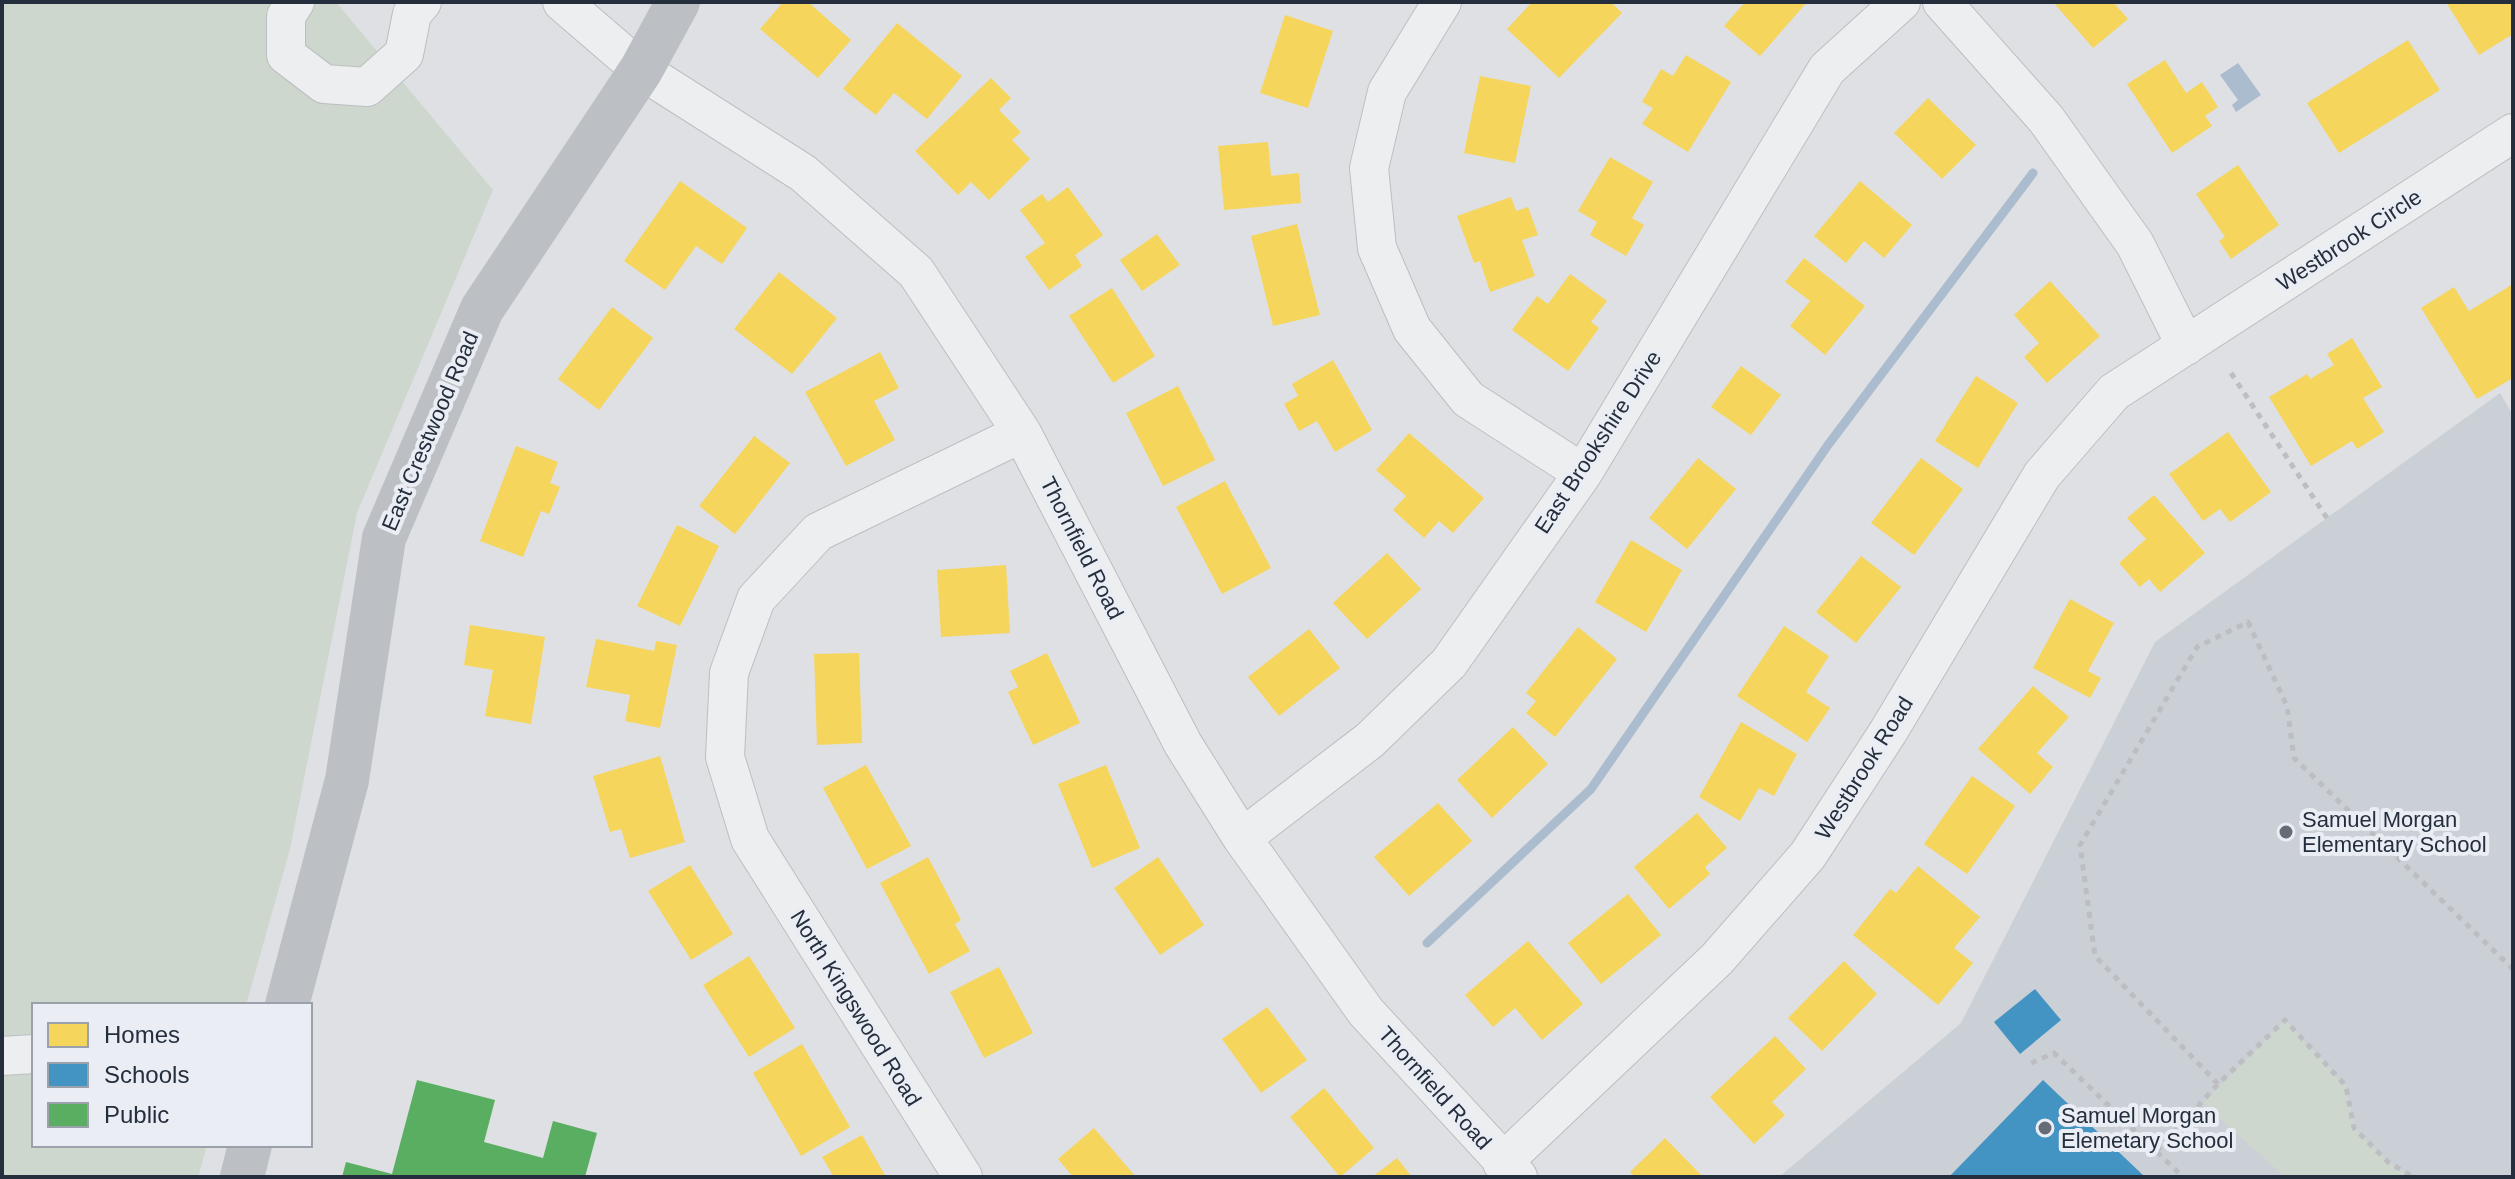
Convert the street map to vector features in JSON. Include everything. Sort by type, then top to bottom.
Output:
[{"type":"street","points":[[295,2],[286,16],[286,55],[324,84],[367,87],[404,54],[412,14],[422,2]]},
{"type":"street","name":"Thornfield Road","points":[[562,2],[641,70],[803,173],[916,272],[1022,433],[1183,744],[1242,838],[1366,1012],[1510,1170]]},
{"type":"street","name":"East Crestwood Road","points":[[288,1003],[347,780],[384,538],[482,309],[641,70],[678,2]]},
{"type":"street","points":[[1442,2],[1387,92],[1369,168],[1377,248],[1412,329],[1468,399],[1583,473]]},
{"type":"street","name":"East Brookshire Drive","points":[[1242,838],[1370,740],[1449,663],[1583,473],[1827,69],[1901,2]]},
{"type":"street","points":[[1942,2],[2046,119],[2135,244],[2186,346]]},
{"type":"street","name":"Westbrook Circle","points":[[2186,346],[2513,133]]},
{"type":"street","name":"Westbrook Road","points":[[1510,1170],[1717,959],[1808,855],[1888,732],[2042,475],[2114,392],[2186,346]]},
{"type":"street","name":"North Kingswood Road","points":[[963,1177],[750,839],[725,757],[729,673],[756,599],[818,532],[1022,433]]},
{"type":"street","points":[[2,1056],[32,1054]]},
{"type":"street","points":[[242,1177],[250,1147]]},
{"type":"path","points":[[2231,373],[2327,518]]},
{"type":"path","points":[[2218,1084],[2095,956],[2080,845],[2197,647],[2248,622],[2287,706],[2294,758],[2513,969]]},
{"type":"path","points":[[2157,1151],[2218,1084],[2285,1020],[2346,1086],[2354,1128],[2388,1162],[2413,1177]]},
{"type":"path","points":[[2031,1063],[2054,1053],[2183,1177]]},
{"type":"shaded area","points":[[2,2],[336,2],[493,190],[357,513],[290,849],[247,1003],[32,1003],[32,1147],[206,1147],[198,1177],[2,1177]]},
{"type":"shaded area","name":"Samuel Morgan Elementary School","points":[[2500,393],[2513,415],[2513,1177],[1779,1177],[1961,1023],[2155,642]]},
{"type":"shaded area","points":[[2285,1020],[2346,1086],[2354,1128],[2388,1162],[2413,1177],[2285,1177],[2203,1103]]},
{"type":"water","points":[[2238,63],[2261,95],[2236,112],[2232,105],[2238,100],[2220,75]]},
{"type":"building: Homes","points":[[783,2],[808,2],[851,40],[818,78],[760,29]]},
{"type":"building: Homes","points":[[1532,2],[1611,2],[1622,13],[1559,78],[1507,29]]},
{"type":"building: Homes","points":[[1745,2],[1807,2],[1760,56],[1724,26]]},
{"type":"building: Homes","points":[[2053,2],[2113,2],[2128,19],[2093,48]]},
{"type":"building: Homes","points":[[2513,2],[2513,34],[2479,55],[2447,4]]},
{"type":"building: Homes","points":[[1285,15],[1333,31],[1308,108],[1260,93]]},
{"type":"building: Homes","points":[[897,23],[962,76],[927,119],[894,93],[876,115],[843,89]]},
{"type":"building: Homes","points":[[2408,40],[2440,90],[2339,153],[2307,103]]},
{"type":"building: Homes","points":[[1686,55],[1731,82],[1688,152],[1642,124],[1653,108],[1642,102],[1661,69],[1673,76]]},
{"type":"building: Homes","points":[[2165,60],[2186,93],[2202,82],[2218,107],[2205,116],[2212,126],[2172,153],[2127,84]]},
{"type":"building: Homes","points":[[1480,76],[1531,86],[1515,163],[1464,153]]},
{"type":"building: Homes","points":[[991,78],[1011,98],[999,110],[1021,132],[1012,140],[1030,159],[989,200],[971,182],[958,195],[915,151]]},
{"type":"building: Homes","points":[[1928,98],[1976,145],[1942,179],[1894,133]]},
{"type":"building: Homes","points":[[1268,142],[1271,176],[1299,173],[1301,203],[1224,210],[1218,146]]},
{"type":"building: Homes","points":[[1610,157],[1653,182],[1632,218],[1644,225],[1626,256],[1590,235],[1597,222],[1578,211]]},
{"type":"building: Homes","points":[[2238,165],[2279,225],[2231,259],[2219,241],[2225,237],[2196,194]]},
{"type":"building: Homes","points":[[680,181],[747,228],[722,264],[696,246],[665,290],[624,261]]},
{"type":"building: Homes","points":[[1860,181],[1912,225],[1884,258],[1864,241],[1846,263],[1814,236]]},
{"type":"building: Homes","points":[[1068,187],[1103,235],[1075,255],[1082,266],[1049,290],[1025,257],[1045,243],[1020,210],[1042,194],[1048,202]]},
{"type":"building: Homes","points":[[1511,197],[1516,211],[1528,207],[1538,235],[1522,240],[1535,276],[1490,292],[1480,261],[1474,263],[1457,216]]},
{"type":"building: Homes","points":[[1297,224],[1320,315],[1273,326],[1251,236]]},
{"type":"building: Homes","points":[[1157,234],[1180,265],[1142,291],[1120,260]]},
{"type":"building: Homes","points":[[1804,258],[1865,306],[1825,355],[1790,326],[1810,301],[1785,282]]},
{"type":"building: Homes","points":[[779,272],[837,318],[792,374],[734,329]]},
{"type":"building: Homes","points":[[1570,274],[1607,301],[1591,322],[1599,328],[1568,371],[1512,330],[1537,296],[1548,304]]},
{"type":"building: Homes","points":[[2050,281],[2100,336],[2047,383],[2024,357],[2039,343],[2014,315]]},
{"type":"building: Homes","points":[[2513,284],[2513,378],[2477,399],[2421,308],[2454,287],[2469,311]]},
{"type":"building: Homes","points":[[1112,288],[1155,356],[1113,383],[1069,316]]},
{"type":"building: Homes","points":[[612,307],[653,338],[599,410],[558,379]]},
{"type":"building: Homes","points":[[2352,338],[2382,387],[2363,398],[2384,432],[2357,449],[2352,441],[2311,466],[2269,397],[2307,374],[2310,379],[2334,365],[2327,354]]},
{"type":"building: Homes","points":[[880,352],[899,388],[874,401],[895,440],[846,466],[805,392]]},
{"type":"building: Homes","points":[[1333,360],[1372,430],[1335,452],[1317,421],[1299,431],[1284,404],[1298,396],[1292,384]]},
{"type":"building: Homes","points":[[1741,366],[1781,395],[1751,435],[1711,407]]},
{"type":"building: Homes","points":[[1976,376],[2018,403],[1978,468],[1935,441]]},
{"type":"building: Homes","points":[[1178,386],[1215,460],[1163,486],[1126,413]]},
{"type":"building: Homes","points":[[2228,432],[2271,492],[2230,522],[2220,509],[2203,521],[2169,474]]},
{"type":"building: Homes","points":[[1409,433],[1484,498],[1453,533],[1439,521],[1424,538],[1393,510],[1406,496],[1376,470]]},
{"type":"building: Homes","points":[[754,436],[790,463],[735,534],[699,506]]},
{"type":"building: Homes","points":[[516,446],[558,462],[550,483],[560,487],[549,514],[541,511],[523,557],[480,541]]},
{"type":"building: Homes","points":[[1698,458],[1736,489],[1687,549],[1649,518]]},
{"type":"building: Homes","points":[[1921,458],[1963,489],[1914,555],[1871,523]]},
{"type":"building: Homes","points":[[1225,481],[1271,568],[1222,594],[1176,507]]},
{"type":"building: Homes","points":[[2154,495],[2205,553],[2160,592],[2149,579],[2140,587],[2119,563],[2146,539],[2127,518]]},
{"type":"building: Homes","points":[[677,525],[719,546],[680,626],[637,606]]},
{"type":"building: Homes","points":[[1631,540],[1682,570],[1646,632],[1595,602]]},
{"type":"building: Homes","points":[[1387,553],[1421,589],[1367,639],[1333,603]]},
{"type":"building: Homes","points":[[1861,556],[1901,587],[1856,643],[1816,612]]},
{"type":"building: Homes","points":[[1006,565],[1010,633],[941,637],[937,570]]},
{"type":"building: Homes","points":[[2070,599],[2114,623],[2088,671],[2101,678],[2090,698],[2033,668]]},
{"type":"building: Homes","points":[[470,625],[545,637],[531,724],[485,716],[493,670],[464,665]]},
{"type":"building: Homes","points":[[1784,626],[1829,656],[1806,692],[1830,708],[1807,742],[1737,696]]},
{"type":"building: Homes","points":[[1578,627],[1617,659],[1555,737],[1526,713],[1536,701],[1526,693]]},
{"type":"building: Homes","points":[[1309,629],[1340,668],[1279,716],[1248,677]]},
{"type":"building: Homes","points":[[596,639],[654,651],[656,641],[677,645],[660,728],[625,721],[630,695],[586,687]]},
{"type":"building: Homes","points":[[859,653],[862,743],[817,745],[814,654]]},
{"type":"building: Homes","points":[[1047,653],[1080,723],[1033,745],[1008,692],[1018,687],[1010,671]]},
{"type":"building: Homes","points":[[2033,686],[2069,717],[2037,753],[2053,767],[2030,794],[1978,749]]},
{"type":"building: Homes","points":[[1741,722],[1797,754],[1774,796],[1759,788],[1740,821],[1699,797]]},
{"type":"building: Homes","points":[[1513,727],[1548,764],[1492,818],[1457,780]]},
{"type":"building: Homes","points":[[660,756],[685,842],[630,858],[621,829],[610,832],[593,776]]},
{"type":"building: Homes","points":[[866,765],[911,846],[867,869],[823,788]]},
{"type":"building: Homes","points":[[1106,765],[1140,848],[1092,868],[1058,784]]},
{"type":"building: Homes","points":[[1972,776],[2015,806],[1967,874],[1924,844]]},
{"type":"building: Homes","points":[[1438,803],[1472,841],[1409,896],[1374,857]]},
{"type":"building: Homes","points":[[1697,813],[1727,848],[1705,867],[1710,874],[1669,909],[1634,867]]},
{"type":"building: Homes","points":[[928,857],[961,920],[955,924],[970,951],[929,974],[880,883]]},
{"type":"building: Homes","points":[[1158,857],[1204,925],[1160,955],[1114,888]]},
{"type":"building: Homes","points":[[690,865],[733,934],[691,960],[648,891]]},
{"type":"building: Homes","points":[[1918,866],[1980,917],[1954,948],[1973,963],[1938,1005],[1853,935],[1890,889],[1896,893]]},
{"type":"building: Homes","points":[[1628,894],[1661,935],[1601,984],[1568,943]]},
{"type":"building: Homes","points":[[1528,941],[1583,1004],[1542,1040],[1515,1008],[1493,1027],[1465,995]]},
{"type":"building: Homes","points":[[749,956],[795,1028],[749,1057],[703,985]]},
{"type":"building: Homes","points":[[1844,961],[1877,994],[1822,1051],[1788,1018]]},
{"type":"building: Homes","points":[[999,967],[1033,1033],[984,1058],[950,992]]},
{"type":"building: Homes","points":[[1267,1007],[1307,1060],[1261,1093],[1222,1039]]},
{"type":"building: Homes","points":[[1775,1036],[1806,1069],[1772,1102],[1785,1115],[1754,1144],[1710,1097]]},
{"type":"building: Homes","points":[[802,1044],[850,1127],[801,1156],[753,1073]]},
{"type":"building: Homes","points":[[1324,1088],[1374,1148],[1340,1177],[1290,1117]]},
{"type":"building: Homes","points":[[1094,1128],[1136,1177],[1073,1177],[1058,1159]]},
{"type":"building: Homes","points":[[862,1135],[886,1177],[834,1177],[822,1157]]},
{"type":"building: Homes","points":[[1665,1138],[1703,1177],[1635,1177],[1630,1172]]},
{"type":"building: Homes","points":[[1397,1158],[1412,1177],[1372,1177]]},
{"type":"building: Schools","points":[[2035,989],[2061,1020],[2020,1054],[1994,1022]]},
{"type":"building: Schools","name":"Samuel Morgan Elemetary School","points":[[2043,1080],[2145,1177],[1949,1177]]},
{"type":"building: Public","points":[[417,1080],[495,1100],[484,1142],[543,1158],[553,1121],[597,1133],[585,1177],[342,1177],[346,1162],[392,1174]]},
{"type":"waterway","points":[[1427,943],[1591,789],[1828,445],[2033,173]]},
{"type":"place","name":"Samuel Morgan Elementary School","points":[[2286,832]]},
{"type":"place","name":"Samuel Morgan Elemetary School","points":[[2045,1128]]}]
